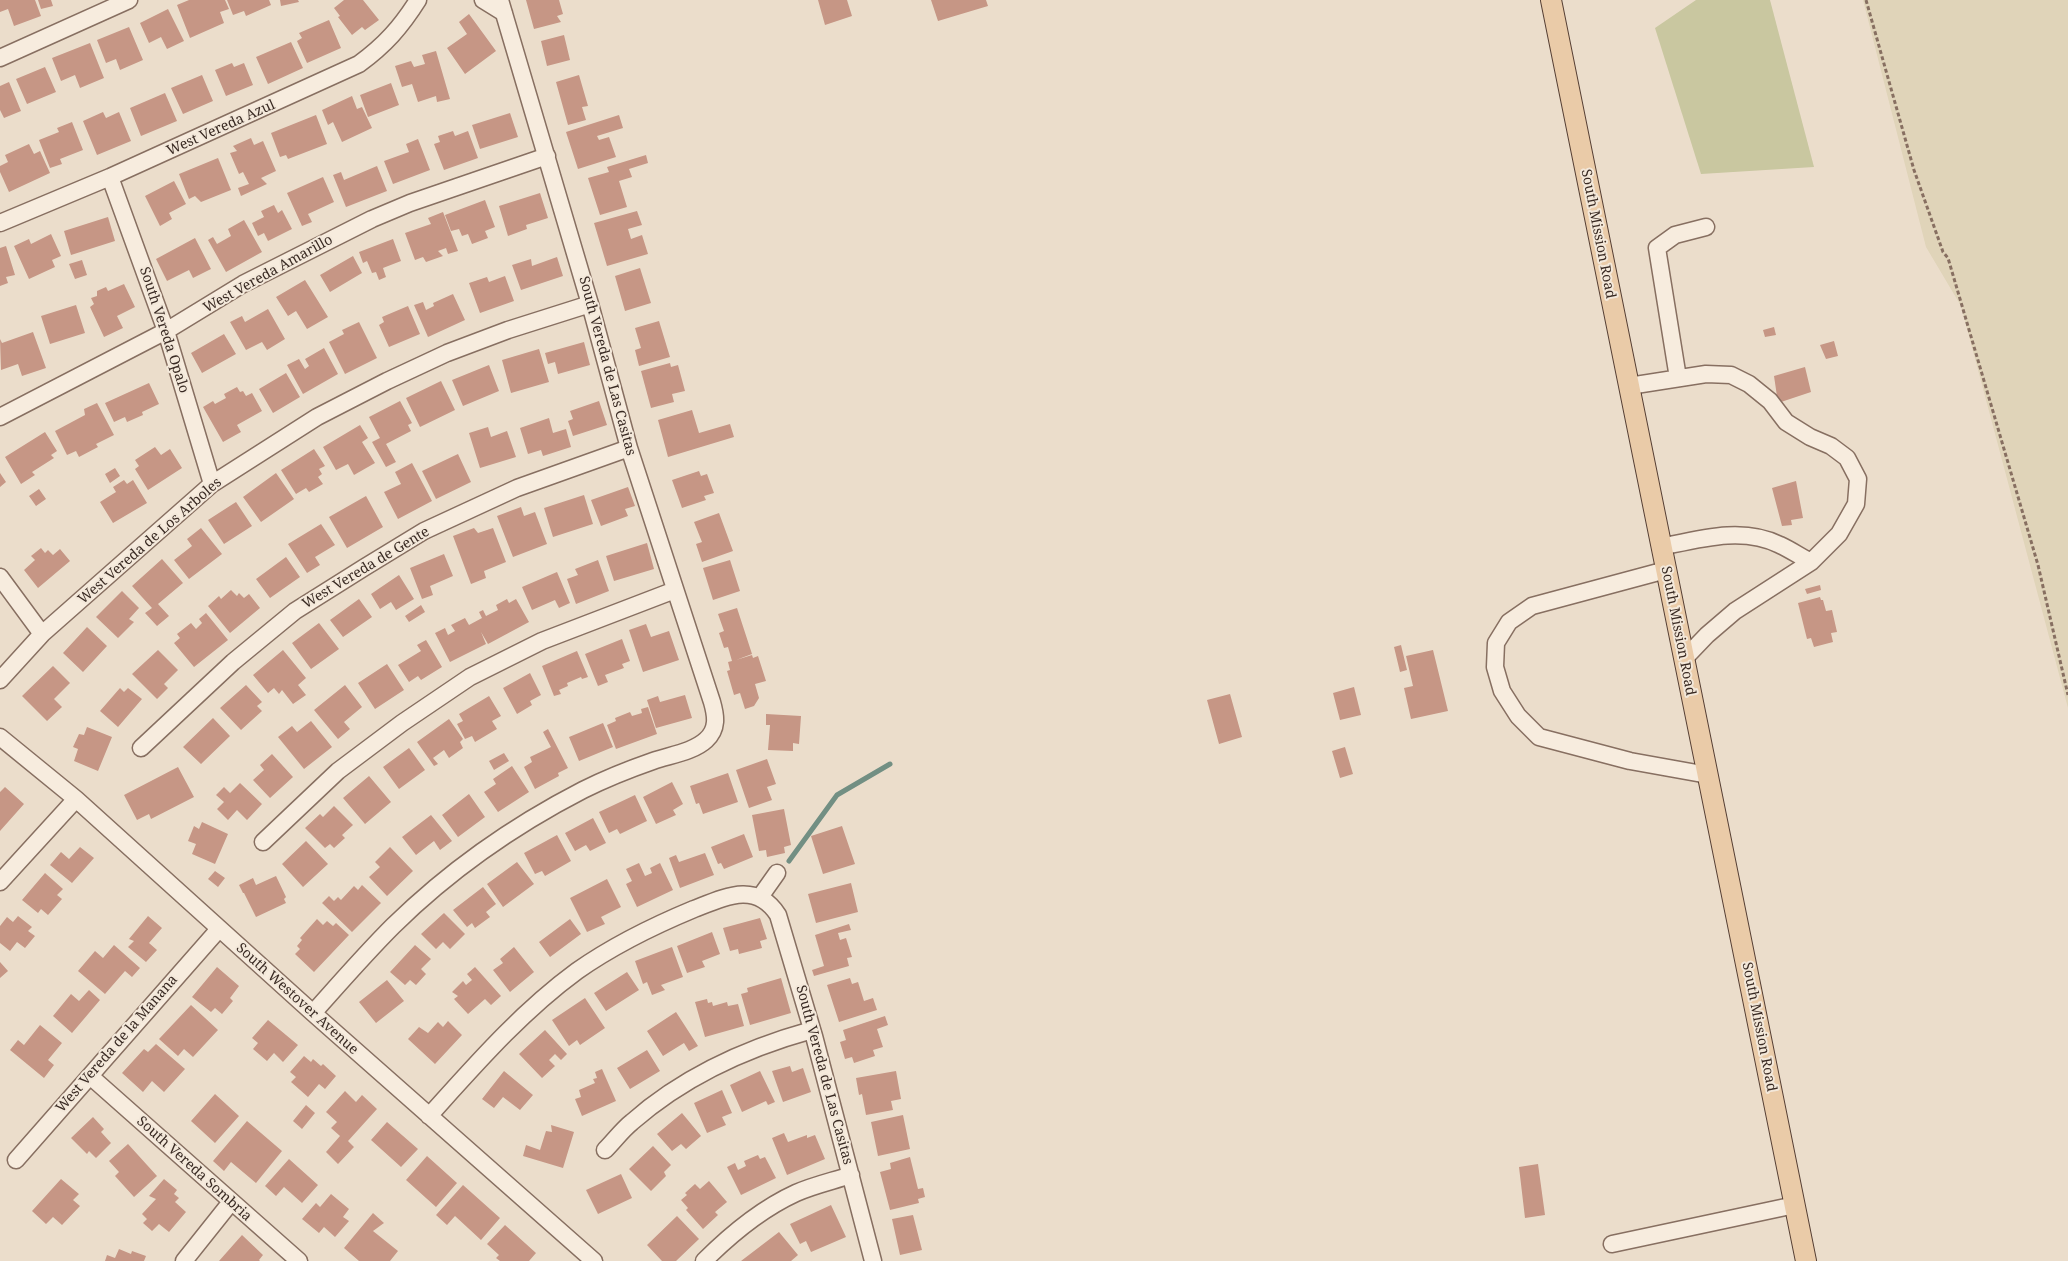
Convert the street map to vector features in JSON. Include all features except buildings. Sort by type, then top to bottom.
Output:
[{"type":"main road","name":"South Mission Road","points":[[1551,0],[1806,1261]]},
{"type":"street","points":[[0,58],[129,0]]},
{"type":"street","name":"West Vereda Azul","points":[[0,223],[110,177],[359,64],[380,48],[402,26],[418,0]]},
{"type":"street","points":[[483,0],[502,7]]},
{"type":"street","name":"South Vereda de Las Casitas","points":[[313,1013],[392,926],[443,880],[487,846],[529,818],[585,788],[652,761],[697,747],[707,740],[716,722],[716,714],[629,448],[590,304],[502,7]]},
{"type":"street","name":"West Vereda Amarillo","points":[[0,417],[166,331],[243,284],[372,219],[410,203],[547,156]]},
{"type":"street","name":"South Vereda Opalo","points":[[110,177],[166,331],[212,484]]},
{"type":"street","points":[[1678,378],[1656,248],[1675,234],[1706,227]]},
{"type":"street","name":"West Vereda de Los Arboles","points":[[0,680],[42,634],[212,484],[317,417],[447,354],[508,330],[590,304]]},
{"type":"street","points":[[1628,386],[1706,374],[1731,375],[1749,384],[1770,401],[1786,422],[1810,437],[1831,446],[1847,458],[1858,479],[1856,504],[1839,534],[1811,562],[1735,611],[1707,635],[1684,659]]},
{"type":"street","name":"West Vereda de Gente","points":[[141,748],[240,656],[295,611],[365,567],[424,531],[517,488],[629,448]]},
{"type":"street","points":[[1661,547],[1719,536],[1750,536],[1780,544],[1811,562]]},
{"type":"street","points":[[1666,570],[1532,606],[1509,622],[1496,643],[1495,668],[1502,691],[1518,716],[1540,736],[1630,761],[1708,775]]},
{"type":"street","points":[[0,577],[42,634]]},
{"type":"street","points":[[264,842],[338,771],[402,723],[470,677],[542,641],[675,590]]},
{"type":"street","name":"South Westover Avenue","points":[[0,738],[76,799],[313,1013],[594,1261]]},
{"type":"street","points":[[0,882],[76,799]]},
{"type":"street","points":[[429,1116],[501,1038],[550,992],[578,970],[653,926],[735,895],[745,894],[760,897],[777,873]]},
{"type":"street","name":"South Vereda de Las Casitas","points":[[760,897],[773,907],[778,915],[812,1030],[873,1261]]},
{"type":"street","name":"West Vereda de la Manana","points":[[16,1160],[219,929]]},
{"type":"street","points":[[605,1150],[630,1123],[663,1097],[699,1075],[736,1056],[812,1030]]},
{"type":"street","name":"South Vereda Sombria","points":[[90,1076],[299,1261]]},
{"type":"street","points":[[704,1261],[731,1234],[764,1210],[797,1193],[851,1174]]},
{"type":"street","points":[[184,1261],[231,1202]]},
{"type":"street","points":[[1612,1244],[1795,1205]]},
{"type":"path","points":[[1866,0],[1914,170],[1942,252],[1948,258],[2038,565],[2068,695]]},
{"type":"shaded area","points":[[1696,0],[1770,0],[1814,167],[1701,174],[1655,28]]},
{"type":"shaded area","points":[[1863,0],[2068,0],[2068,708],[1961,306],[1926,247]]},
{"type":"waterway","points":[[789,861],[837,795],[890,764]]}]
